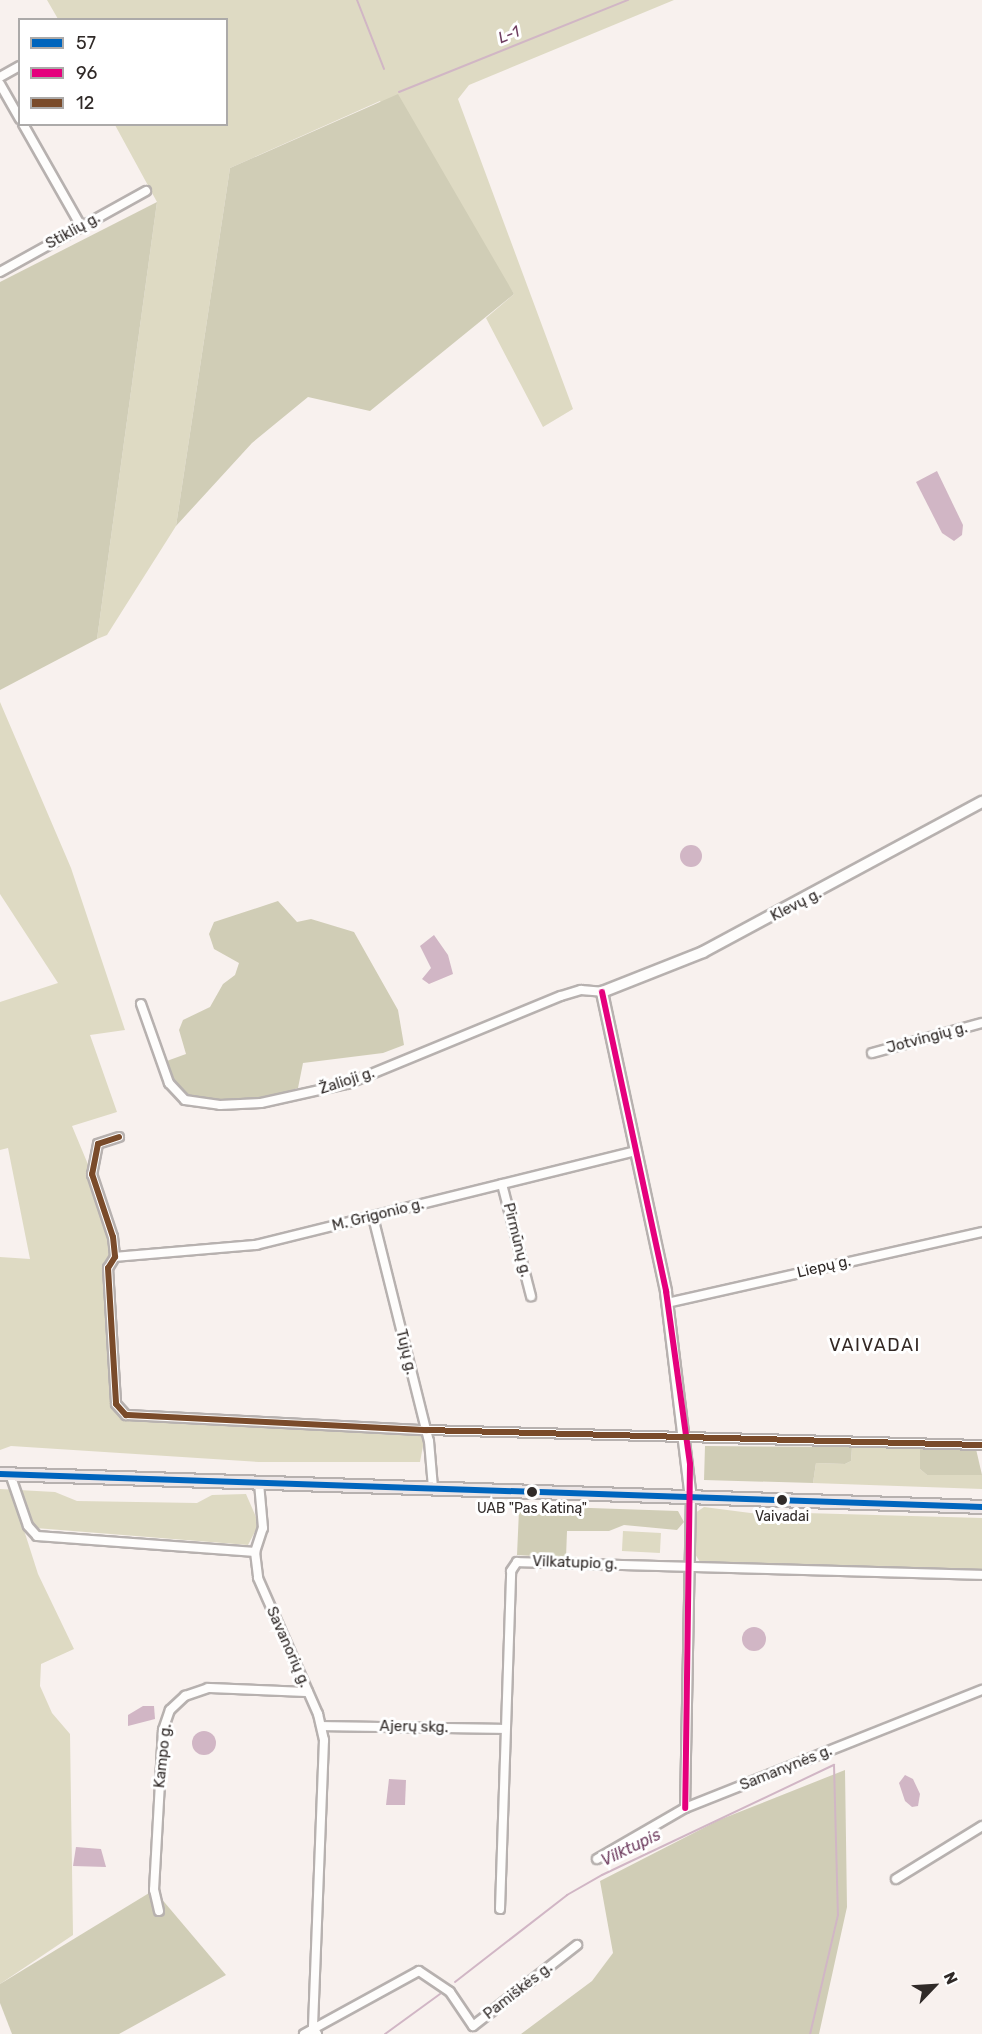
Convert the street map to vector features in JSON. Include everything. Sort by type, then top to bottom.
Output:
[{"type":"main road","name":"Klevų g.","points":[[602,992],[703,952],[982,802]]},
{"type":"main road","points":[[602,992],[667,1303],[686,1439],[691,1498]]},
{"type":"main road","points":[[5,1474],[982,1507]]},
{"type":"street","points":[[0,77],[18,67]]},
{"type":"street","points":[[0,84],[18,115]]},
{"type":"street","points":[[24,126],[81,226]]},
{"type":"street","name":"Stiklių g.","points":[[0,272],[146,191]]},
{"type":"street","name":"Žalioji g.","points":[[141,1004],[169,1083],[185,1100],[220,1105],[261,1104],[338,1086],[561,996],[582,990],[602,992]]},
{"type":"street","name":"Jotvingių g.","points":[[872,1053],[982,1023]]},
{"type":"street","points":[[118,1137],[98,1144],[92,1174],[115,1257],[108,1268],[119,1411],[142,1419],[686,1439],[982,1445]]},
{"type":"street","name":"M. Grigonio g.","points":[[115,1257],[256,1245],[637,1151]]},
{"type":"street","name":"Pirmūnų g.","points":[[502,1184],[531,1296]]},
{"type":"street","name":"Tujų g.","points":[[373,1217],[426,1430],[433,1488]]},
{"type":"street","name":"Liepų g.","points":[[667,1303],[982,1232]]},
{"type":"street","points":[[5,1474],[28,1526],[38,1536],[255,1552],[263,1528],[259,1483]]},
{"type":"street","points":[[686,1808],[691,1498]]},
{"type":"street","name":"Savanorių g.","points":[[255,1552],[258,1578],[322,1726],[315,2031]]},
{"type":"street","name":"Vilkatupio g.","points":[[500,1909],[505,1729],[514,1565],[533,1561],[690,1568],[982,1575]]},
{"type":"street","name":"Kampo g.","points":[[159,1911],[154,1890],[163,1730],[170,1710],[185,1696],[208,1688],[308,1692]]},
{"type":"street","name":"Samanynės g.","points":[[597,1859],[686,1808],[982,1690]]},
{"type":"street","name":"Ajerų skg.","points":[[322,1726],[505,1729]]},
{"type":"street","points":[[896,1879],[982,1826]]},
{"type":"street","name":"Pamiškės g.","points":[[315,2031],[409,1974],[419,1971],[450,1992],[475,2030],[577,1945]]},
{"type":"street","points":[[304,2034],[315,2031]]},
{"type":"shaded area","points":[[47,0],[674,0],[469,85],[458,99],[573,409],[543,427],[486,318],[514,294],[380,101],[230,168],[176,526],[107,635],[97,639],[157,202],[116,126],[228,126],[228,18],[57,18]]},
{"type":"shaded area","points":[[398,94],[514,294],[370,411],[308,397],[252,443],[176,526],[230,168]]},
{"type":"shaded area","points":[[157,202],[97,639],[0,690],[0,282]]},
{"type":"shaded area","points":[[937,471],[963,525],[962,535],[954,541],[942,533],[916,482]]},
{"type":"shaded area","points":[[0,702],[71,868],[125,1030],[90,1035],[117,1112],[72,1126],[92,1174],[115,1257],[108,1268],[119,1411],[426,1430],[420,1462],[259,1462],[11,1446],[0,1450],[0,1257],[30,1259],[8,1148],[0,1150],[0,1002],[58,983],[0,894]]},
{"type":"shaded area","points":[[691,845],[699,848],[702,856],[699,864],[691,867],[683,864],[680,856],[683,848]]},
{"type":"shaded area","points":[[278,901],[297,922],[311,919],[354,932],[398,1010],[404,1045],[383,1053],[303,1063],[298,1088],[267,1098],[249,1102],[192,1099],[172,1082],[164,1062],[186,1054],[179,1030],[183,1020],[210,1007],[223,984],[235,975],[239,963],[214,949],[209,934],[214,922]]},
{"type":"shaded area","points":[[434,935],[448,955],[453,974],[429,984],[422,979],[431,968],[420,946]]},
{"type":"shaded area","points":[[705,1446],[852,1447],[851,1461],[845,1464],[816,1463],[813,1483],[704,1480]]},
{"type":"shaded area","points":[[852,1447],[920,1449],[920,1469],[927,1475],[982,1475],[982,1489],[813,1483],[816,1463],[845,1464],[851,1461]]},
{"type":"shaded area","points":[[920,1449],[976,1449],[982,1475],[927,1475],[920,1469]]},
{"type":"shaded area","points":[[0,1489],[55,1492],[77,1501],[197,1503],[212,1495],[246,1494],[259,1524],[248,1545],[23,1527],[38,1574],[74,1649],[41,1664],[40,1686],[52,1713],[70,1734],[73,1935],[0,1984]]},
{"type":"shaded area","points":[[561,1507],[678,1511],[684,1522],[677,1530],[624,1525],[609,1531],[567,1531],[566,1558],[517,1555],[519,1510]]},
{"type":"shaded area","points":[[704,1507],[782,1517],[805,1513],[982,1518],[982,1571],[700,1562],[695,1554],[695,1513]]},
{"type":"shaded area","points":[[623,1531],[661,1533],[660,1553],[622,1551]]},
{"type":"shaded area","points":[[754,1627],[762,1631],[766,1639],[762,1647],[754,1651],[746,1647],[742,1639],[746,1631]]},
{"type":"shaded area","points":[[143,1706],[154,1706],[155,1719],[128,1726],[128,1715]]},
{"type":"shaded area","points":[[204,1731],[213,1734],[216,1743],[213,1752],[204,1755],[195,1752],[192,1743],[195,1734]]},
{"type":"shaded area","points":[[845,1770],[847,1907],[819,2034],[521,2034],[592,1981],[613,1953],[600,1881],[719,1820]]},
{"type":"shaded area","points":[[905,1775],[913,1779],[920,1794],[918,1806],[912,1807],[905,1801],[899,1783]]},
{"type":"shaded area","points":[[389,1779],[406,1780],[405,1805],[386,1805]]},
{"type":"shaded area","points":[[76,1847],[101,1849],[106,1867],[73,1866]]},
{"type":"shaded area","points":[[154,1890],[226,1975],[119,2034],[12,2034],[0,2003],[0,1984]]},
{"type":"waterway","name":"L-1","points":[[357,0],[384,69]]},
{"type":"waterway","name":"L-1","points":[[399,92],[628,0]]},
{"type":"waterway","name":"Vilktupis","points":[[455,1982],[567,1895],[602,1875],[834,1765],[838,1915],[810,2034]]},
{"type":"waterway","name":"Vilktupis","points":[[385,2034],[440,1994]]},
{"type":"transit line","name":"96","points":[[602,992],[666,1291],[690,1464],[685,1808]]},
{"type":"transit line","name":"12","points":[[119,1137],[98,1144],[92,1174],[113,1237],[115,1257],[108,1268],[116,1404],[126,1415],[426,1430],[982,1445]]},
{"type":"transit line","name":"57","points":[[0,1474],[982,1507]]},
{"type":"place","name":"UAB \"Pas Katiną\"","points":[[532,1492]]},
{"type":"place","name":"Vaivadai","points":[[782,1500]]},
{"type":"district","name":"VAIVADAI","points":[[875,1345]]}]
